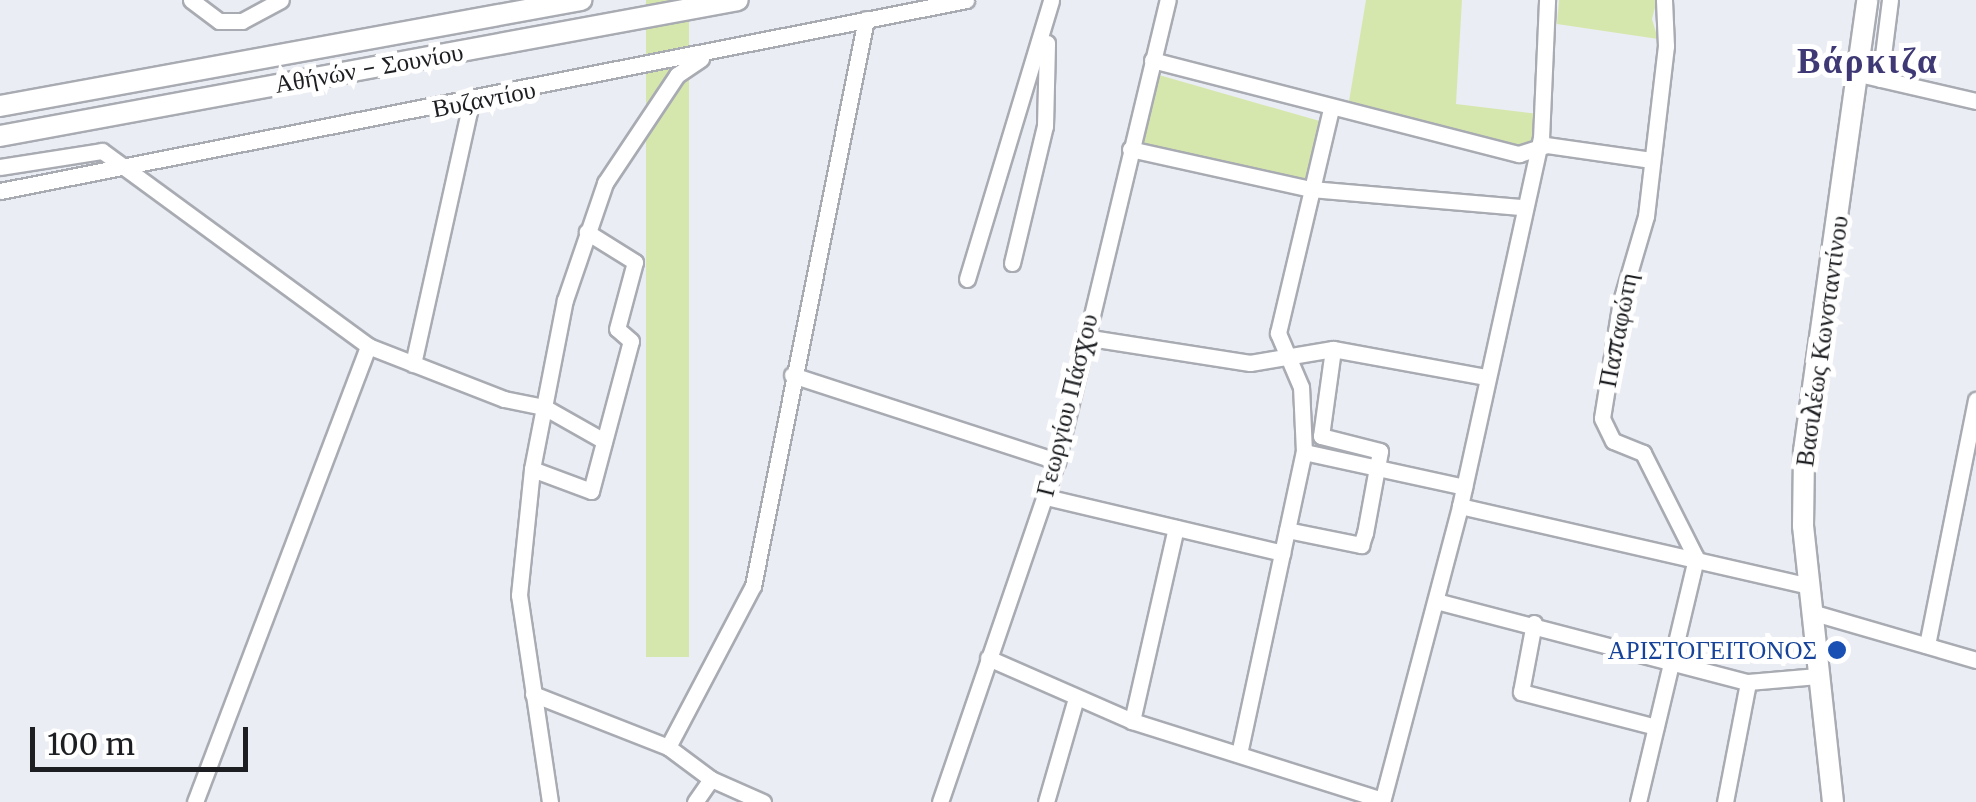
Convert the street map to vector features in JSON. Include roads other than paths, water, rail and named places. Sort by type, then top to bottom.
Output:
[{"type":"main road","name":"Αθήνών - Σουνίου","points":[[0,106],[580,0]]},
{"type":"main road","name":"Αθήνών - Σουνίου","points":[[0,136],[738,0]]},
{"type":"main road","name":"Βασιλέως Κωνσταντίνου","points":[[1833,802],[1811,612],[1804,451],[1869,76],[1866,0]]},
{"type":"street","points":[[190,0],[219,20],[231,21],[266,13],[281,0]]},
{"type":"street","name":"Βυζαντίου","points":[[0,191],[127,164],[472,102],[966,0]]},
{"type":"street","points":[[967,279],[1046,30],[1052,0]]},
{"type":"street","name":"Γεωργίου Πάσχου","points":[[940,802],[1057,461],[1168,0]]},
{"type":"street","points":[[988,658],[1132,721],[1382,801],[1460,506],[1543,128],[1547,0]]},
{"type":"street","name":"Παπαφώτη","points":[[1664,0],[1666,46],[1651,160],[1602,418],[1613,441],[1644,453],[1696,558]]},
{"type":"street","points":[[1890,0],[1869,76],[1976,101]]},
{"type":"street","points":[[668,748],[753,586],[866,19]]},
{"type":"street","points":[[1012,263],[1045,126],[1046,30]]},
{"type":"street","points":[[550,802],[520,595],[532,469],[565,300],[605,182],[677,74],[708,54]]},
{"type":"street","points":[[1152,60],[1331,109],[1519,154],[1546,145],[1651,160]]},
{"type":"street","points":[[413,364],[472,102]]},
{"type":"street","points":[[1240,754],[1304,452],[1301,387],[1278,333],[1331,109]]},
{"type":"street","points":[[1130,149],[1310,189],[1523,207]]},
{"type":"street","points":[[0,167],[102,151],[127,164],[368,346],[544,407],[604,441]]},
{"type":"street","points":[[532,469],[589,493],[631,342],[617,329],[636,262],[587,232]]},
{"type":"street","points":[[1084,337],[1250,362],[1333,349],[1486,377]]},
{"type":"street","points":[[195,802],[368,346]]},
{"type":"street","points":[[1287,530],[1361,545],[1380,451],[1320,436],[1333,349]]},
{"type":"street","points":[[792,375],[1057,461]]},
{"type":"street","points":[[1926,646],[1976,400]]},
{"type":"street","points":[[1304,452],[1464,487]]},
{"type":"street","points":[[1046,497],[1282,553]]},
{"type":"street","points":[[1460,506],[1809,586]]},
{"type":"street","points":[[1132,721],[1176,528]]},
{"type":"street","points":[[1638,802],[1696,558]]},
{"type":"street","points":[[1436,601],[1671,657],[1748,682],[1818,676]]},
{"type":"street","points":[[1811,612],[1976,660]]},
{"type":"street","points":[[1534,624],[1520,692],[1656,726]]},
{"type":"street","points":[[1725,802],[1748,682]]},
{"type":"street","points":[[533,694],[668,748],[711,779],[762,802]]},
{"type":"street","points":[[1046,802],[1076,698]]},
{"type":"street","points":[[696,802],[711,779]]},
{"type":"place","name":"ΑΡΙΣΤΟΓΕΙΤΟΝΟΣ","points":[[1837,650]]},
{"type":"district","name":"Βάρκιζα","points":[[1868,61]]}]
